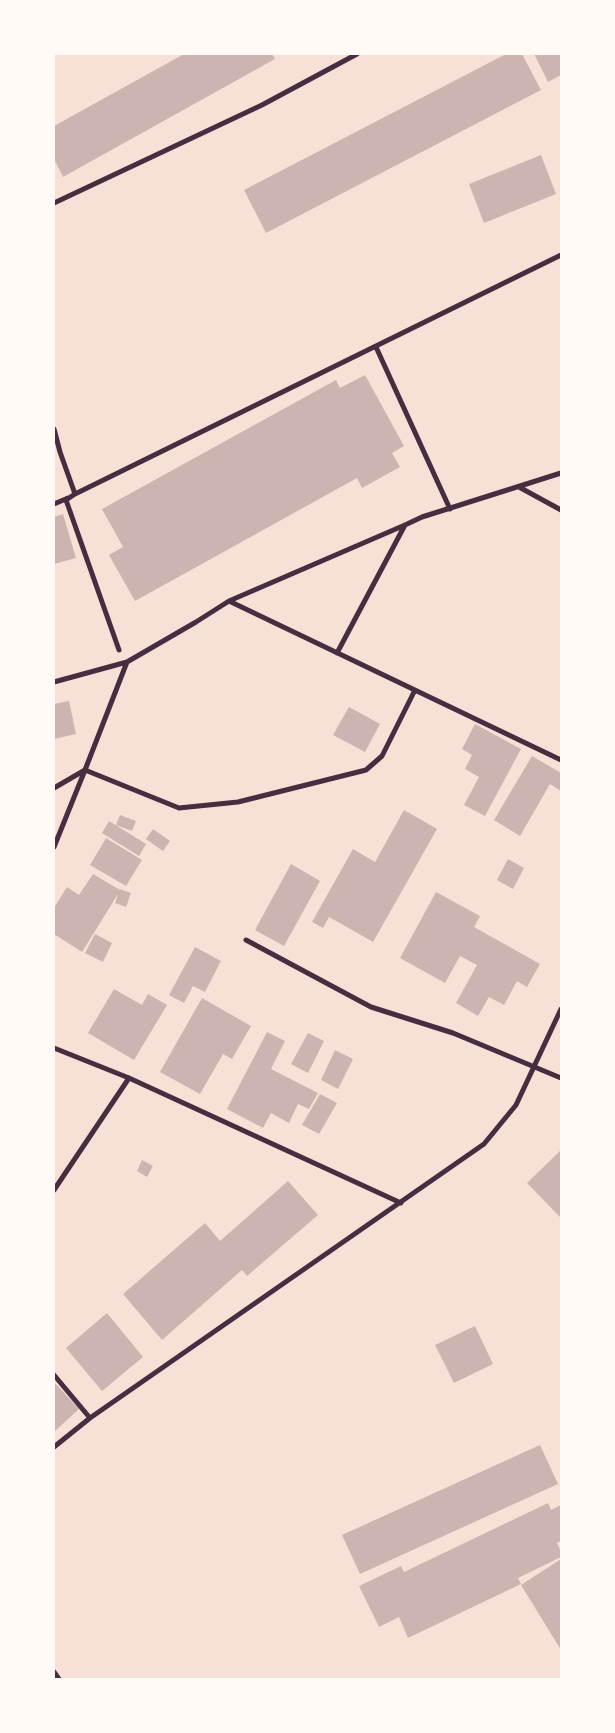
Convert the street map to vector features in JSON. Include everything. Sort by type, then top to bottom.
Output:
[{"type":"street","points":[[54,203],[262,105],[357,54]]},
{"type":"street","points":[[54,504],[561,255]]},
{"type":"street","points":[[376,347],[450,509]]},
{"type":"street","points":[[54,429],[75,494]]},
{"type":"street","points":[[54,454],[60,452]]},
{"type":"street","points":[[54,682],[127,662],[229,601],[405,525],[561,473]]},
{"type":"street","points":[[519,487],[561,510]]},
{"type":"street","points":[[75,494],[66,500],[119,650]]},
{"type":"street","points":[[337,653],[405,525]]},
{"type":"street","points":[[229,601],[561,760]]},
{"type":"street","points":[[54,847],[127,662]]},
{"type":"street","points":[[85,770],[179,808],[238,802],[366,770],[382,756],[415,690]]},
{"type":"street","points":[[54,788],[85,770]]},
{"type":"street","points":[[246,940],[371,1007],[453,1033],[561,1078]]},
{"type":"street","points":[[54,1447],[90,1418],[484,1144],[516,1104],[561,1009]]},
{"type":"street","points":[[54,1048],[129,1078],[401,1203]]},
{"type":"street","points":[[54,1190],[129,1078]]},
{"type":"street","points":[[54,1375],[90,1418]]},
{"type":"street","points":[[54,1672],[59,1679]]},
{"type":"building","points":[[184,54],[272,54],[275,59],[63,177],[54,159],[54,126]]},
{"type":"building","points":[[506,54],[522,54],[541,90],[266,233],[244,190]]},
{"type":"building","points":[[534,54],[561,54],[561,75],[548,82]]},
{"type":"building","points":[[541,155],[556,194],[484,223],[469,184]]},
{"type":"building","points":[[365,375],[404,446],[392,453],[400,467],[362,488],[357,478],[135,601],[109,555],[123,547],[102,509],[336,380],[340,388]]},
{"type":"building","points":[[63,514],[76,558],[54,564],[54,517]]},
{"type":"building","points":[[69,701],[76,734],[54,739],[54,704]]},
{"type":"building","points":[[349,707],[380,724],[365,752],[333,735]]},
{"type":"building","points":[[475,724],[521,749],[485,816],[464,805],[479,777],[465,769],[472,755],[462,749]]},
{"type":"building","points":[[532,756],[561,773],[561,791],[550,784],[520,836],[494,820]]},
{"type":"building","points":[[404,810],[437,829],[373,942],[329,917],[323,928],[312,922],[353,849],[375,862]]},
{"type":"building","points":[[120,815],[136,821],[132,831],[116,825]]},
{"type":"building","points":[[109,821],[146,844],[139,856],[102,833]]},
{"type":"building","points":[[153,829],[170,841],[163,851],[146,839]]},
{"type":"building","points":[[106,838],[142,860],[126,886],[90,865]]},
{"type":"building","points":[[508,859],[524,868],[513,889],[497,880]]},
{"type":"building","points":[[291,864],[320,881],[284,946],[255,930]]},
{"type":"building","points":[[93,874],[120,890],[131,893],[126,907],[115,903],[118,894],[82,952],[54,934],[54,908],[67,887],[79,895]]},
{"type":"building","points":[[436,892],[480,916],[474,927],[540,964],[527,987],[517,981],[504,1005],[489,997],[478,1016],[456,1003],[477,965],[460,956],[445,983],[400,958]]},
{"type":"building","points":[[95,934],[112,943],[103,962],[85,953]]},
{"type":"building","points":[[195,947],[221,961],[205,992],[193,986],[184,1003],[169,995]]},
{"type":"building","points":[[114,989],[142,1005],[148,994],[167,1005],[134,1060],[88,1033]]},
{"type":"building","points":[[202,998],[251,1026],[232,1059],[223,1054],[200,1094],[160,1072]]},
{"type":"building","points":[[267,1032],[285,1041],[271,1069],[318,1093],[309,1109],[298,1104],[289,1123],[271,1113],[263,1128],[227,1109]]},
{"type":"building","points":[[308,1033],[324,1041],[308,1073],[291,1064]]},
{"type":"building","points":[[335,1050],[353,1059],[338,1089],[321,1080]]},
{"type":"building","points":[[320,1094],[337,1103],[319,1134],[302,1125]]},
{"type":"building","points":[[561,1150],[561,1218],[527,1183]]},
{"type":"building","points":[[142,1160],[153,1166],[147,1177],[137,1171]]},
{"type":"building","points":[[288,1181],[318,1215],[247,1276],[242,1270],[162,1340],[123,1294],[205,1223],[220,1241]]},
{"type":"building","points":[[107,1313],[143,1357],[102,1391],[66,1348]]},
{"type":"building","points":[[475,1326],[493,1364],[454,1383],[435,1345]]},
{"type":"building","points":[[54,1382],[79,1409],[54,1432]]},
{"type":"building","points":[[540,1445],[558,1484],[360,1574],[342,1535]]},
{"type":"building","points":[[548,1503],[551,1510],[561,1505],[561,1541],[557,1543],[561,1557],[518,1578],[521,1584],[408,1638],[399,1617],[379,1627],[359,1586],[401,1566],[404,1572]]},
{"type":"building","points":[[561,1559],[561,1650],[521,1585]]}]
